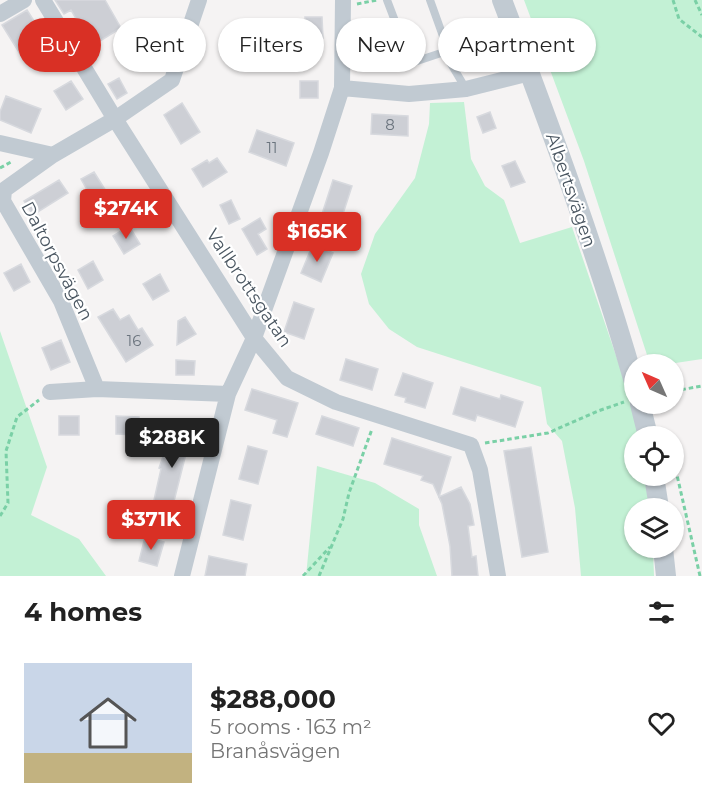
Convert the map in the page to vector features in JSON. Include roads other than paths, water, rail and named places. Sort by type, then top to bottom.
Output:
[{"type":"street","points":[[0,14],[24,0]]},
{"type":"street","name":"Vallbrottsgatan","points":[[43,0],[115,119],[254,338],[287,378],[336,402],[471,445],[480,470],[498,576]]},
{"type":"street","name":"Daltorpsvägen","points":[[97,389],[61,302],[3,201],[4,190],[53,155],[115,119],[172,81],[199,0]]},
{"type":"street","name":"Albertsvägen","points":[[502,0],[530,73],[626,354]]},
{"type":"street","points":[[182,576],[228,394],[254,338],[342,88],[344,3]]},
{"type":"street","points":[[342,88],[409,94],[466,89],[530,73]]},
{"type":"street","points":[[0,143],[53,155]]},
{"type":"street","points":[[50,392],[97,389],[228,394]]},
{"type":"street","points":[[664,558],[666,576]]},
{"type":"lane","points":[[387,0],[411,63],[438,54]]},
{"type":"lane","points":[[430,0],[438,22]]},
{"type":"lane","points":[[456,72],[466,89]]}]
